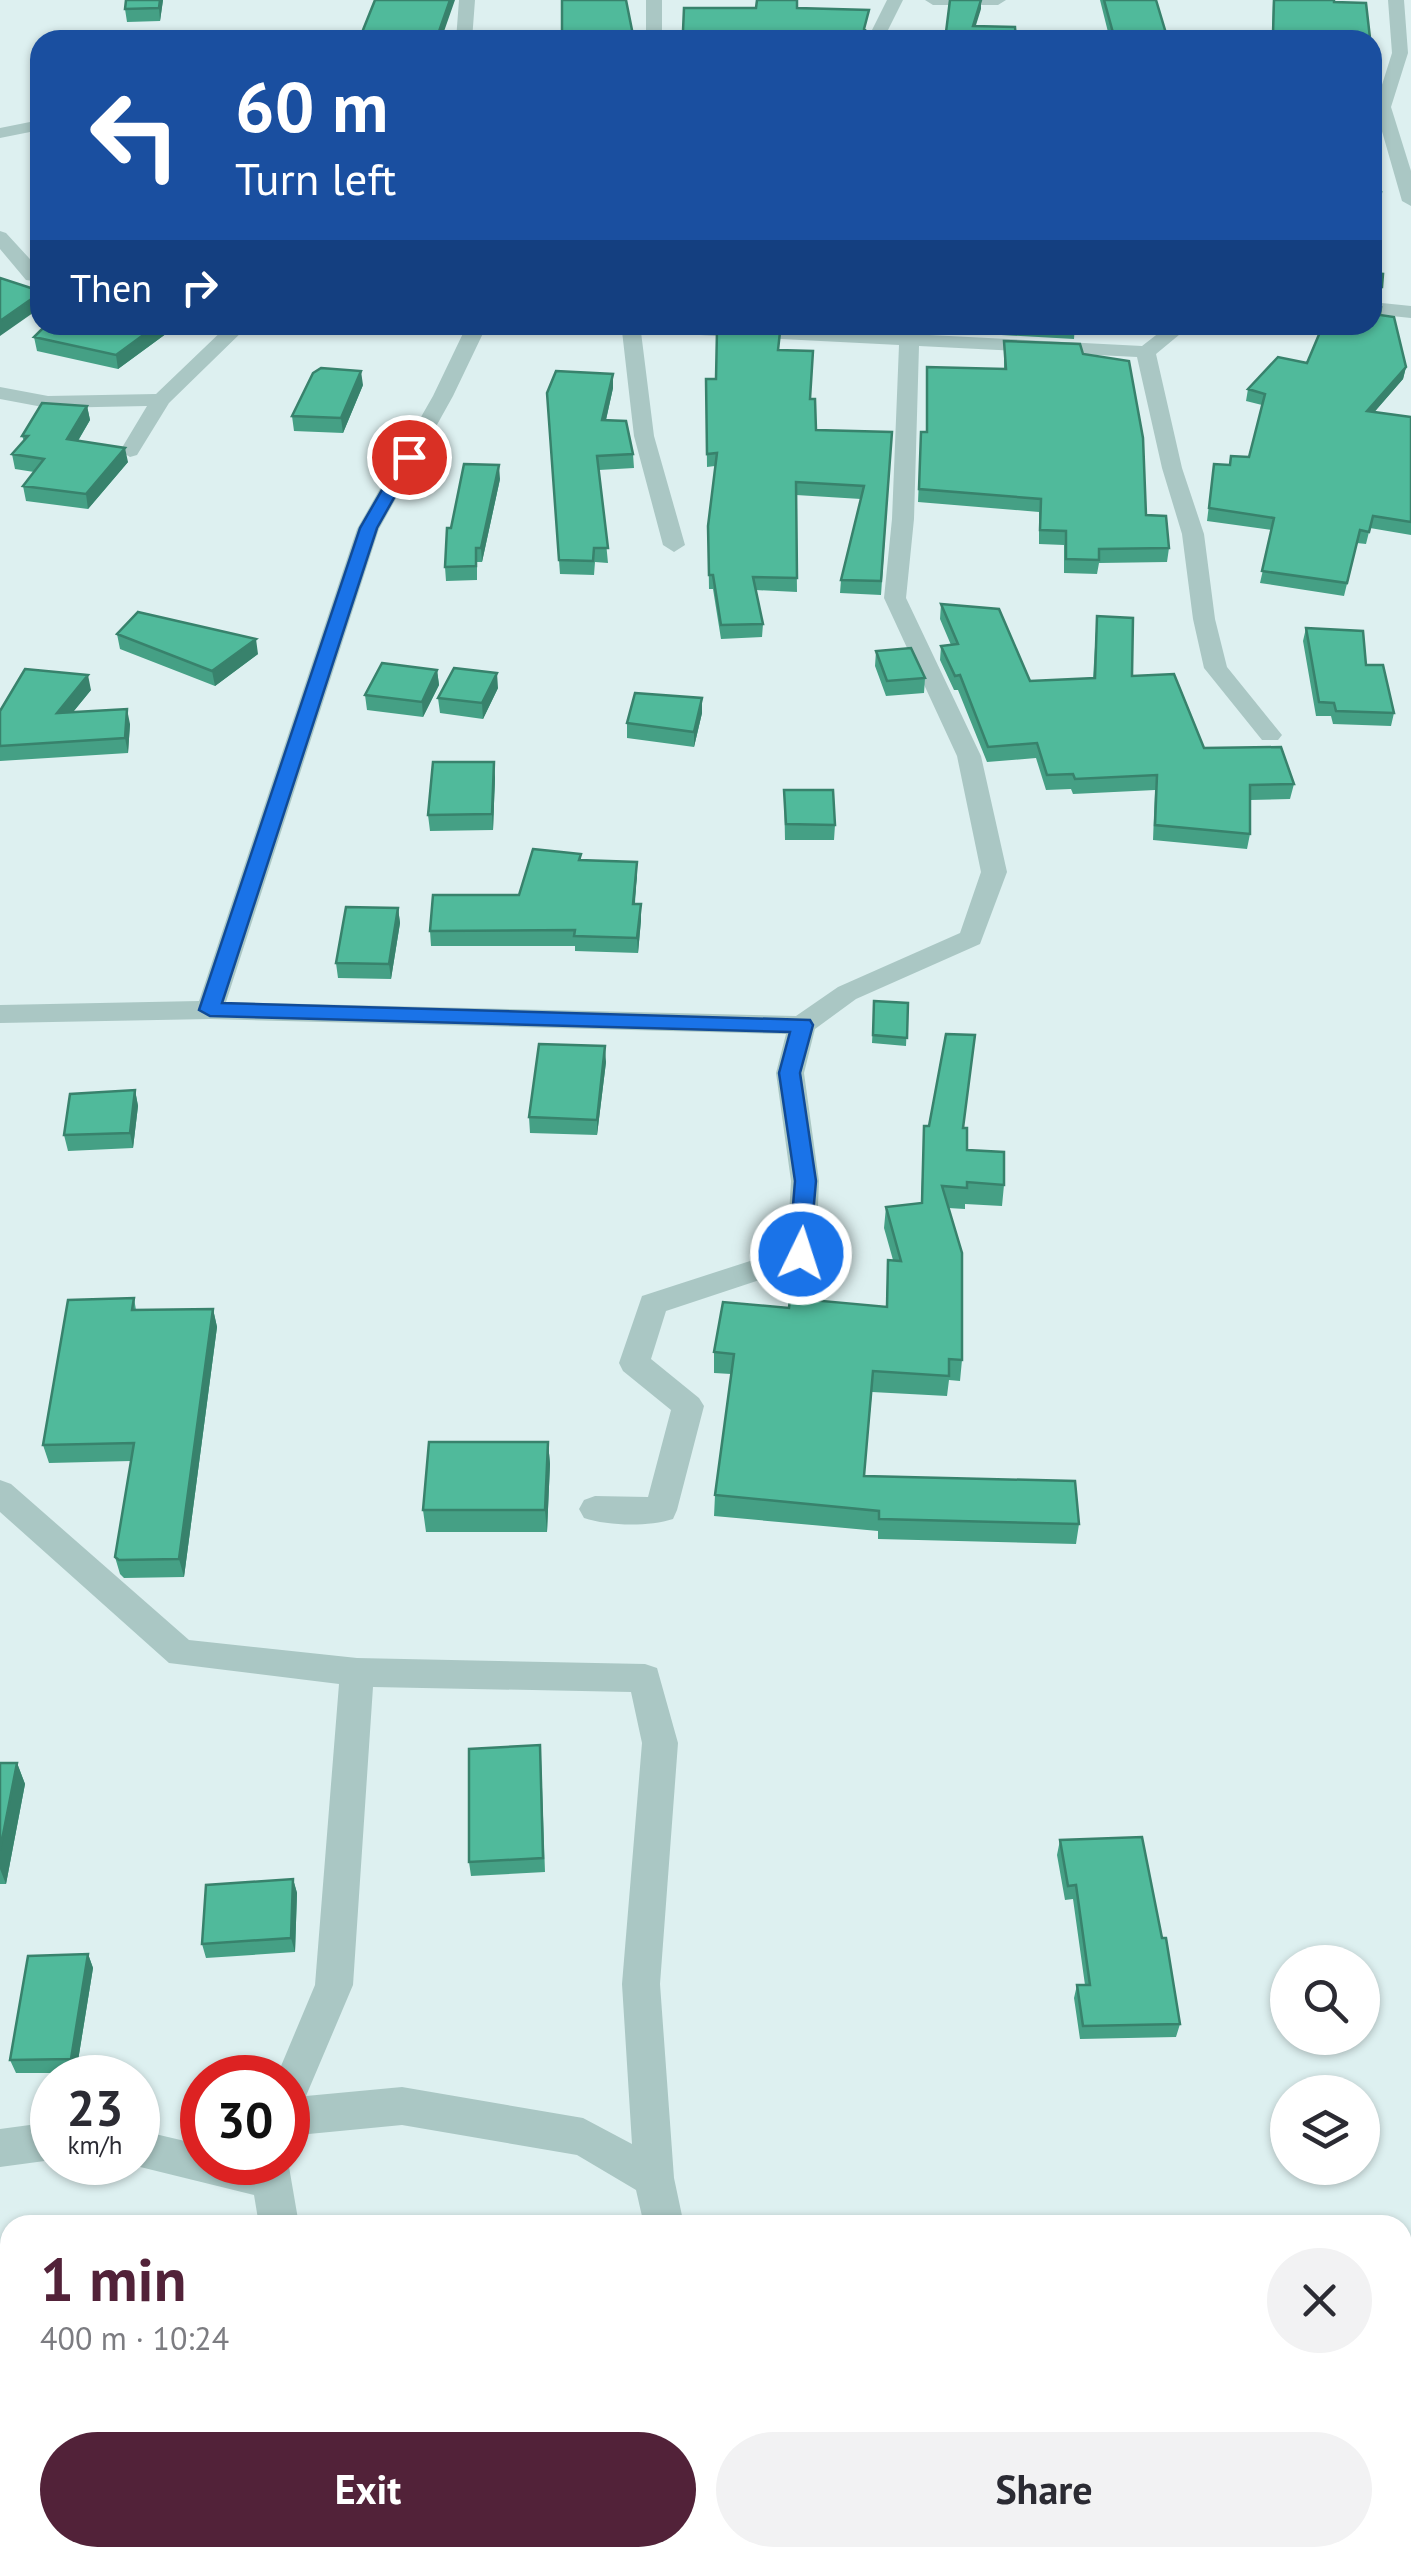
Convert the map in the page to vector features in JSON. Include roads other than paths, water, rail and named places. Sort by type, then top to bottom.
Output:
[{"type":"street","points":[[465,30],[467,0]]},
{"type":"street","points":[[654,0],[654,30]]},
{"type":"street","points":[[880,30],[894,0]]},
{"type":"street","points":[[932,0],[998,0]]},
{"type":"street","points":[[1375,0],[1401,4],[1400,53],[1390,108],[1411,201]]},
{"type":"street","points":[[0,133],[30,127]]},
{"type":"street","points":[[0,237],[30,271]]},
{"type":"street","points":[[1382,309],[1411,312]]},
{"type":"street","points":[[130,451],[161,400],[229,335]]},
{"type":"street","points":[[210,1010],[368,528],[443,396],[472,335]]},
{"type":"street","points":[[632,335],[644,436],[674,545]]},
{"type":"street","points":[[787,335],[1146,352],[1169,335]]},
{"type":"street","points":[[0,1014],[210,1010],[802,1025],[847,993],[971,938],[994,872],[969,756],[895,598],[903,518],[909,342]]},
{"type":"street","points":[[1146,352],[1172,468],[1193,534],[1204,618],[1216,668],[1270,735]]},
{"type":"street","points":[[0,393],[48,402],[161,400]]},
{"type":"street","points":[[595,1509],[660,1510],[688,1406],[634,1363],[653,1304],[801,1254],[806,1181],[790,1073],[802,1025]]},
{"type":"street","points":[[0,1493],[181,1653],[357,1672],[645,1678],[660,1742],[641,1984],[654,2178],[662,2215]]},
{"type":"street","points":[[304,2055],[334,1985],[357,1672]]},
{"type":"street","points":[[310,2115],[402,2106],[583,2137],[654,2178]]},
{"type":"street","points":[[0,2148],[30,2144]]},
{"type":"street","points":[[273,2185],[278,2215]]}]
